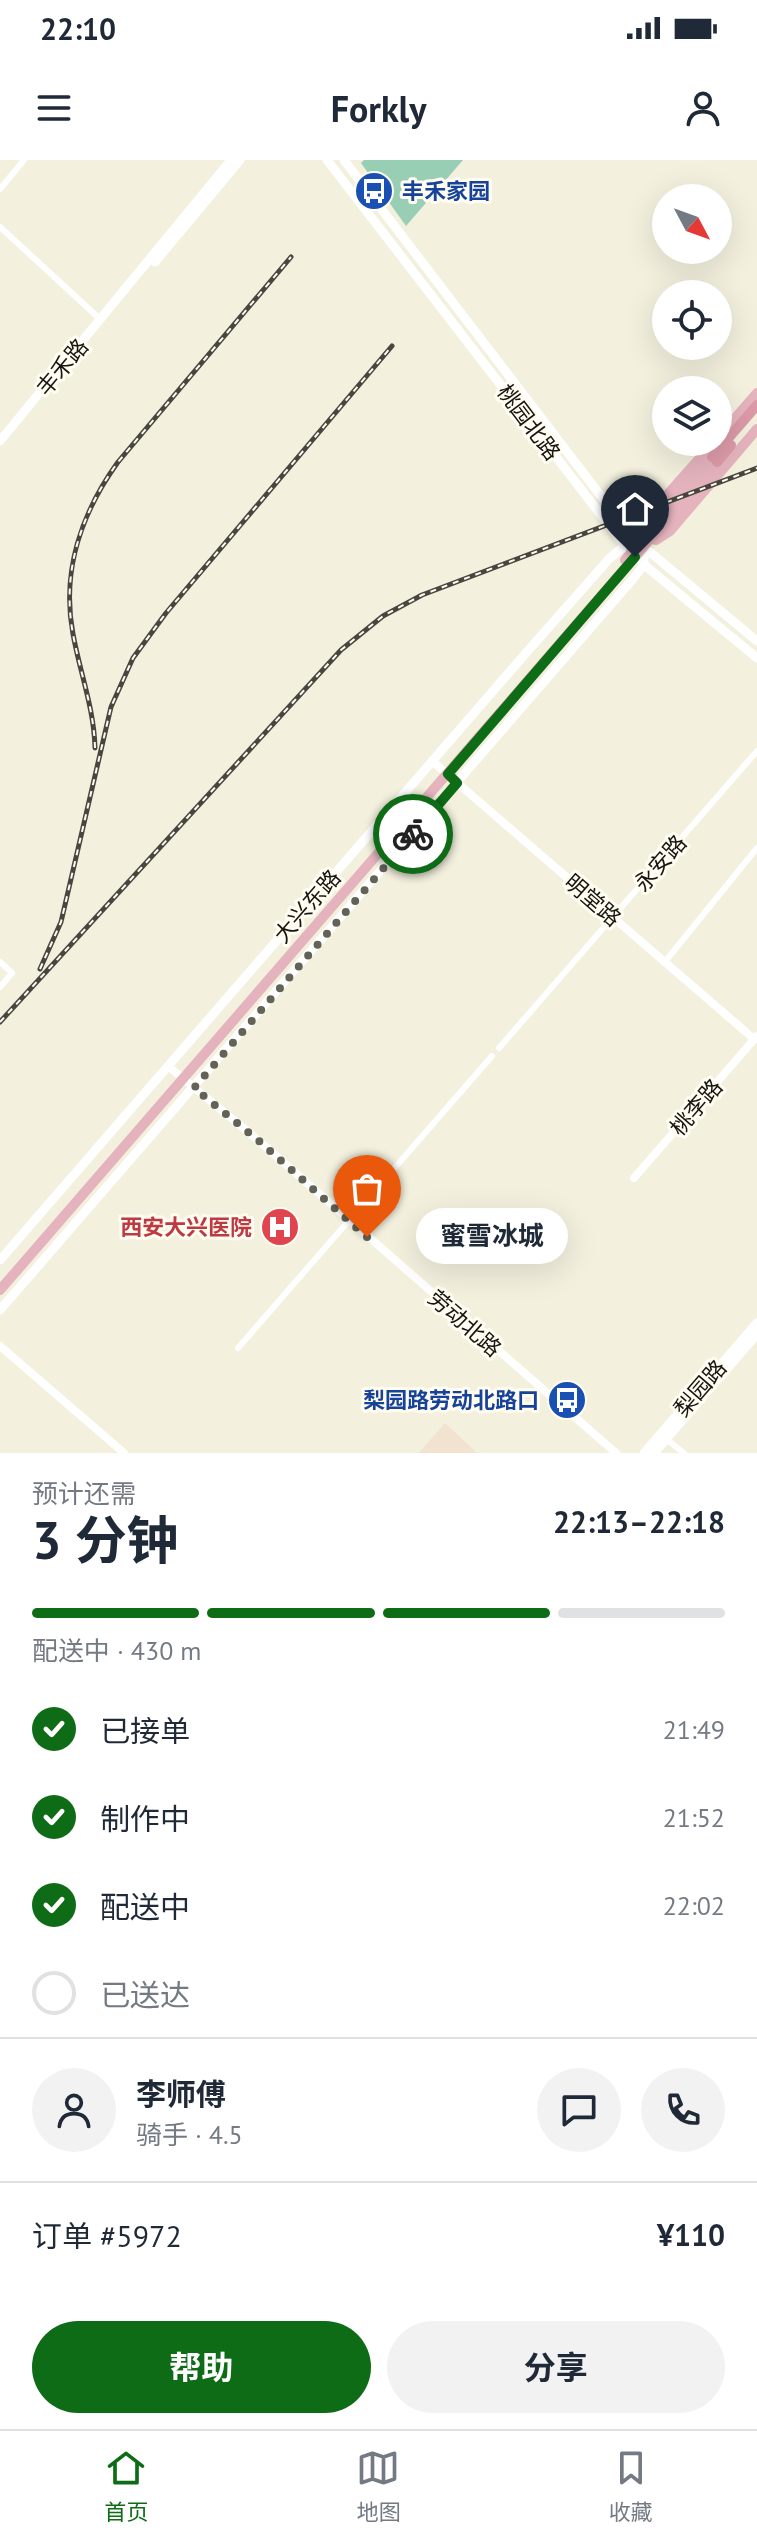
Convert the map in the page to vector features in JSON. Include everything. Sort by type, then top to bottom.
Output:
[{"type":"highway","points":[[737,434],[757,405]]},
{"type":"highway","points":[[715,459],[757,415]]},
{"type":"main road","name":"丰禾路","points":[[125,293],[132,280],[231,160]]},
{"type":"main road","name":"丰禾路","points":[[0,441],[240,160]]},
{"type":"main road","name":"桃园北路","points":[[327,160],[633,552],[757,658]]},
{"type":"main road","name":"桃园北路","points":[[344,160],[633,552]]},
{"type":"main road","name":"大兴东路","points":[[732,422],[757,393]]},
{"type":"main road","name":"大兴东路","points":[[633,552],[670,531],[757,429]]},
{"type":"main road","name":"大兴东路","points":[[633,552],[640,527],[702,456]]},
{"type":"main road","name":"大兴东路","points":[[0,1280],[445,772],[633,552],[645,531],[715,459]]},
{"type":"main road","name":"大兴东路","points":[[644,548],[715,459]]},
{"type":"main road","points":[[644,548],[757,641]]},
{"type":"main road","points":[[0,1260],[609,559],[633,552]]},
{"type":"main road","points":[[0,1310],[457,783],[633,552]]},
{"type":"main road","name":"大兴东路","points":[[0,1290],[180,1076]]},
{"type":"main road","name":"梨园路","points":[[644,1453],[757,1323]]},
{"type":"main road","name":"梨园路","points":[[654,1453],[757,1334]]},
{"type":"street","points":[[0,189],[24,160]]},
{"type":"street","points":[[0,227],[101,320]]},
{"type":"street","name":"永安路","points":[[499,1048],[757,751]]},
{"type":"street","name":"明堂路","points":[[432,761],[755,1038]]},
{"type":"street","points":[[664,963],[757,848]]},
{"type":"street","points":[[0,962],[12,973],[0,987]]},
{"type":"street","name":"桃李路","points":[[634,1178],[755,1038]]},
{"type":"street","points":[[238,1348],[492,1056]]},
{"type":"street","name":"劳动北路","points":[[168,1066],[259,1141],[616,1453]]},
{"type":"street","points":[[0,1346],[124,1453]]},
{"type":"street","points":[[666,1439],[684,1453]]},
{"type":"shaded area","points":[[445,1423],[477,1453],[419,1453]]},
{"type":"green space","points":[[364,160],[463,160],[406,226],[361,163]]},
{"type":"railway","points":[[95,748],[70,611],[72,565],[85,522],[118,462],[291,257]]},
{"type":"railway","points":[[40,969],[61,922],[111,707],[133,658],[166,613],[392,346]]},
{"type":"railway","points":[[0,1022],[341,650],[383,616],[422,595],[757,468]]},
{"type":"way so far","points":[[367,1237],[194,1088],[413,834]]},
{"type":"place","name":"丰禾家园","points":[[374,191]]},
{"type":"place","name":"西安大兴医院","points":[[280,1227]]},
{"type":"place","name":"蜜雪冰城","points":[[367,1237]]},
{"type":"place","name":"梨园路劳动北路口","points":[[567,1400]]},
{"type":"route","points":[[413,834],[457,783],[448,774],[635,557]]}]
